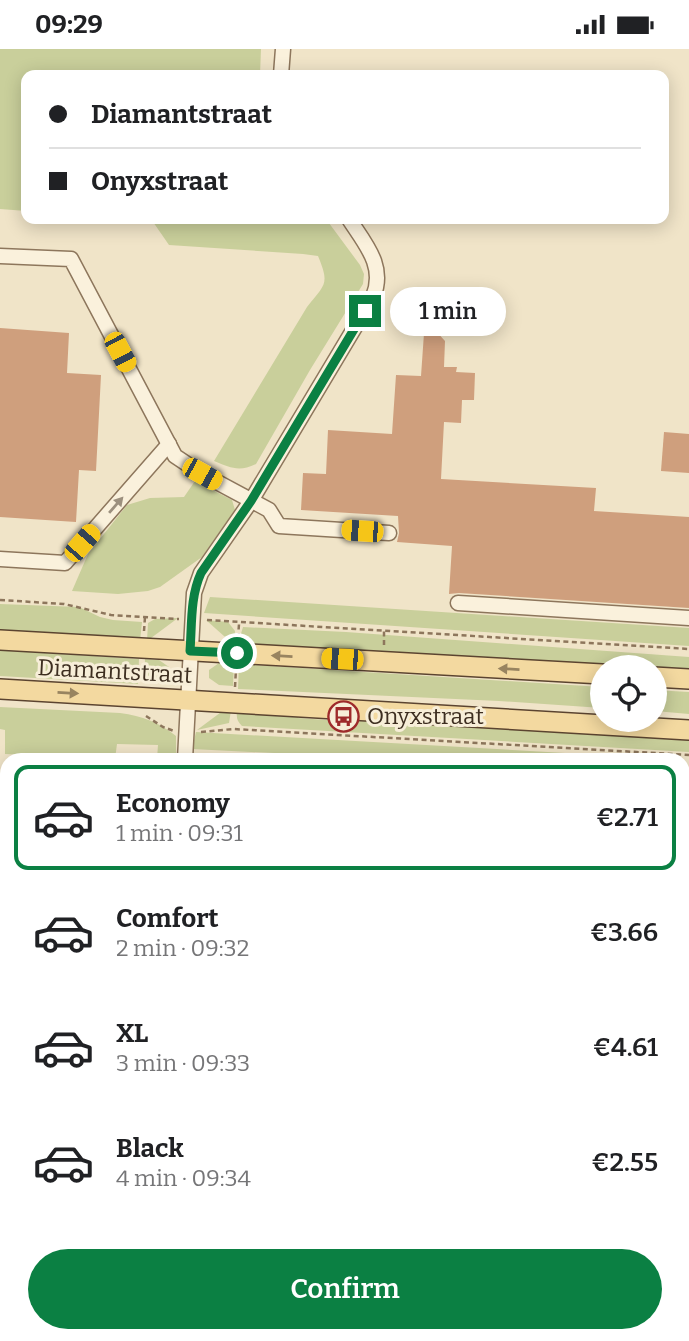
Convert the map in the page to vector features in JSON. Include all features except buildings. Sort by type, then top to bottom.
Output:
[{"type":"main road","name":"Diamantstraat","points":[[0,640],[590,673]]},
{"type":"main road","points":[[667,678],[689,679]]},
{"type":"main road","name":"Diamantstraat","points":[[0,689],[689,730]]},
{"type":"street","points":[[281,70],[283,49]]},
{"type":"street","points":[[185,753],[194,593],[201,573],[251,501],[376,290],[377,272],[374,259],[352,224]]},
{"type":"street","points":[[0,256],[71,259],[175,456],[202,474],[269,510],[279,526],[389,533]]},
{"type":"street","points":[[0,559],[65,562],[169,444]]},
{"type":"street","points":[[458,603],[689,618]]},
{"type":"path","points":[[0,600],[64,604],[111,615],[689,649]]},
{"type":"path","points":[[234,703],[239,623]]},
{"type":"path","points":[[187,732],[233,729],[654,753]]},
{"type":"green space","points":[[0,49],[261,49],[260,70],[21,70],[21,211],[0,209]]},
{"type":"green space","points":[[154,224],[330,224],[364,274],[363,284],[256,464],[235,468],[214,461],[307,307],[322,288],[325,279],[318,256],[169,245]]},
{"type":"green space","points":[[195,481],[232,500],[235,510],[202,557],[160,587],[148,591],[118,594],[72,591],[88,554],[127,505],[150,498],[184,497]]},
{"type":"green space","points":[[210,597],[689,628],[689,646],[204,613]]},
{"type":"green space","points":[[0,604],[79,607],[100,617],[142,622],[140,641],[0,632]]},
{"type":"green space","points":[[178,618],[147,641],[148,623],[155,619]]},
{"type":"green space","points":[[206,620],[228,622],[235,631],[234,645]]},
{"type":"green space","points":[[243,627],[662,655],[590,655],[590,666],[242,646],[240,637]]},
{"type":"green space","points":[[0,650],[139,659],[138,684],[0,676]]},
{"type":"green space","points":[[667,655],[689,657],[689,674],[667,673]]},
{"type":"green space","points":[[145,659],[159,660],[169,667],[168,675],[158,682],[144,681]]},
{"type":"green space","points":[[219,663],[234,664],[233,686],[219,685],[209,678],[209,670]]},
{"type":"green space","points":[[239,664],[590,686],[590,707],[499,701],[238,689]]},
{"type":"green space","points":[[667,691],[689,692],[689,714],[667,712]]},
{"type":"green space","points":[[232,704],[229,723],[197,730]]},
{"type":"green space","points":[[0,707],[120,713],[156,723],[176,736],[176,753],[157,753],[158,745],[117,744],[116,753],[5,753],[5,730],[0,729]]},
{"type":"green space","points":[[238,708],[298,711],[298,718],[355,722],[356,714],[590,728],[590,732],[689,734],[689,752],[242,726],[237,718]]},
{"type":"green space","points":[[196,732],[565,753],[273,753],[192,749]]},
{"type":"place","name":"Onyxstraat","points":[[344,716]]},
{"type":"route","points":[[237,653],[190,651],[197,582],[251,501],[365,311]]}]
